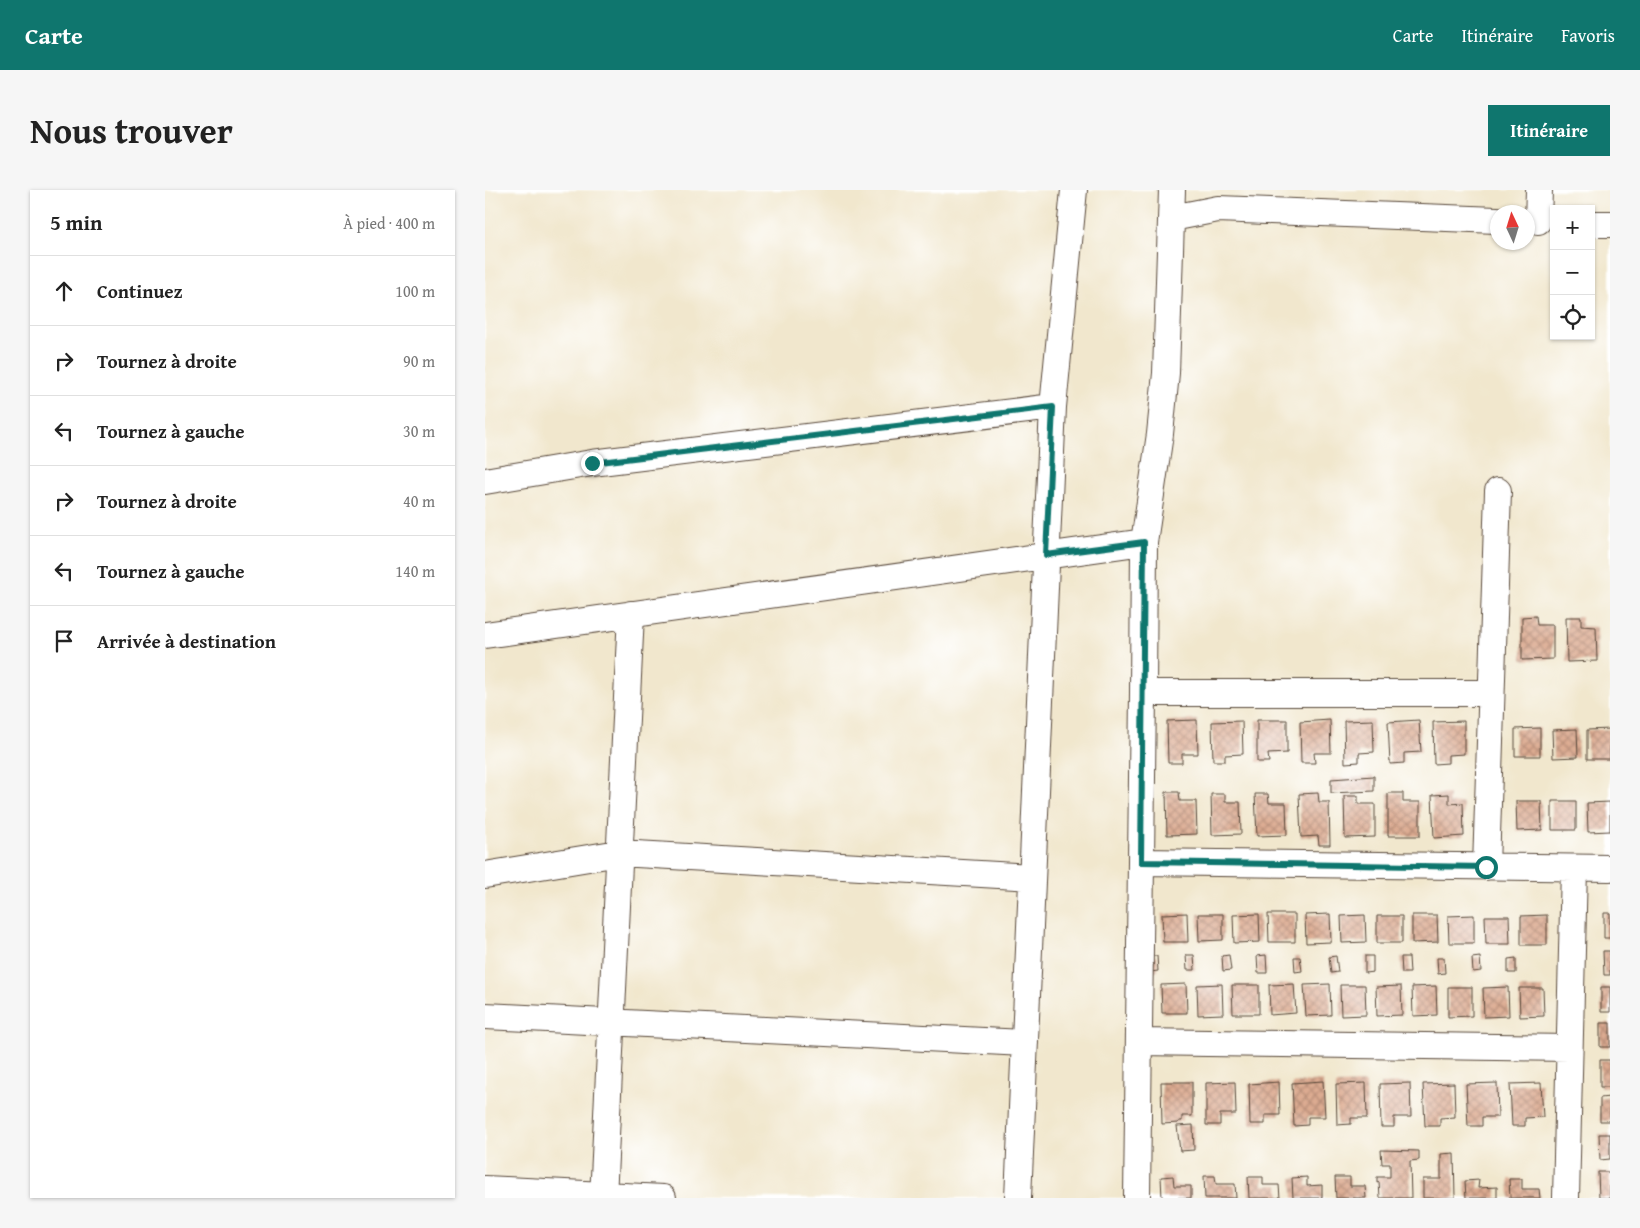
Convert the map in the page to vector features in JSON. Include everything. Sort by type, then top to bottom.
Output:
[{"type":"street","points":[[1018,1198],[1053,407],[1074,190]]},
{"type":"street","points":[[1137,1198],[1144,542],[1160,434],[1166,373],[1172,190]]},
{"type":"street","points":[[1539,190],[1540,222]]},
{"type":"street","points":[[1172,218],[1218,209],[1490,220]]},
{"type":"street","points":[[1595,224],[1610,224]]},
{"type":"street","points":[[485,480],[592,463],[1053,407]]},
{"type":"street","points":[[1486,867],[1497,490]]},
{"type":"street","points":[[485,635],[1144,542]]},
{"type":"street","points":[[603,1196],[631,614]]},
{"type":"street","points":[[1143,693],[1491,693]]},
{"type":"street","points":[[485,875],[619,853],[1032,877]]},
{"type":"street","points":[[1141,862],[1610,868]]},
{"type":"street","points":[[1566,1198],[1574,868]]},
{"type":"street","points":[[485,1016],[1025,1043]]},
{"type":"street","points":[[1139,1042],[1569,1048]]},
{"type":"street","points":[[485,1189],[663,1198]]},
{"type":"building","points":[[1536,616],[1537,625],[1553,625],[1553,659],[1522,660],[1522,617]]},
{"type":"building","points":[[1566,617],[1581,617],[1581,626],[1596,627],[1597,661],[1567,662]]},
{"type":"building","points":[[1197,720],[1198,754],[1182,754],[1182,763],[1168,763],[1167,721]]},
{"type":"building","points":[[1257,720],[1287,720],[1287,753],[1268,754],[1269,762],[1257,762]]},
{"type":"building","points":[[1330,720],[1331,753],[1314,753],[1315,763],[1301,763],[1300,722]]},
{"type":"building","points":[[1373,720],[1374,752],[1359,753],[1359,762],[1345,763],[1344,721]]},
{"type":"building","points":[[1419,720],[1421,752],[1404,753],[1404,763],[1390,764],[1388,722]]},
{"type":"building","points":[[1242,721],[1243,754],[1225,755],[1225,761],[1213,761],[1212,722]]},
{"type":"building","points":[[1464,721],[1464,754],[1448,755],[1448,763],[1434,764],[1433,722]]},
{"type":"building","points":[[1540,728],[1540,756],[1515,756],[1515,729]]},
{"type":"building","points":[[1577,729],[1578,757],[1553,758],[1552,730]]},
{"type":"building","points":[[1610,729],[1610,759],[1587,759],[1587,730]]},
{"type":"building","points":[[1374,776],[1374,791],[1331,793],[1331,779]]},
{"type":"building","points":[[1166,792],[1179,792],[1180,801],[1196,801],[1197,834],[1167,835]]},
{"type":"building","points":[[1318,793],[1319,802],[1329,802],[1330,845],[1319,845],[1318,836],[1301,837],[1299,794]]},
{"type":"building","points":[[1388,793],[1403,793],[1403,802],[1420,802],[1420,836],[1388,836]]},
{"type":"building","points":[[1211,794],[1225,794],[1225,802],[1240,802],[1241,834],[1212,835]]},
{"type":"building","points":[[1255,794],[1268,794],[1269,803],[1286,803],[1287,835],[1257,836]]},
{"type":"building","points":[[1449,794],[1449,804],[1463,803],[1464,836],[1434,838],[1432,795]]},
{"type":"building","points":[[1344,796],[1358,796],[1358,804],[1375,804],[1375,837],[1345,838]]},
{"type":"building","points":[[1516,801],[1541,801],[1542,830],[1517,831]]},
{"type":"building","points":[[1552,801],[1576,801],[1576,830],[1552,830]]},
{"type":"building","points":[[1610,802],[1610,831],[1588,832],[1587,803]]},
{"type":"building","points":[[1187,913],[1188,942],[1163,942],[1162,914]]},
{"type":"building","points":[[1604,913],[1610,913],[1610,938],[1604,938]]},
{"type":"building","points":[[1198,914],[1223,914],[1223,940],[1199,941]]},
{"type":"building","points":[[1259,914],[1260,942],[1234,943],[1233,915]]},
{"type":"building","points":[[1268,914],[1295,914],[1295,942],[1269,942]]},
{"type":"building","points":[[1330,914],[1331,942],[1306,943],[1305,915]]},
{"type":"building","points":[[1365,915],[1366,942],[1342,943],[1341,916]]},
{"type":"building","points":[[1412,915],[1437,915],[1438,942],[1412,943]]},
{"type":"building","points":[[1474,915],[1474,943],[1449,943],[1448,916]]},
{"type":"building","points":[[1547,915],[1547,945],[1521,945],[1521,916]]},
{"type":"building","points":[[1377,916],[1402,916],[1402,943],[1377,943]]},
{"type":"building","points":[[1485,916],[1509,916],[1510,944],[1486,944]]},
{"type":"building","points":[[1603,951],[1610,951],[1610,975],[1604,975]]},
{"type":"building","points":[[1186,955],[1194,955],[1195,970],[1187,970]]},
{"type":"building","points":[[1229,955],[1231,970],[1223,971],[1222,956]]},
{"type":"building","points":[[1266,955],[1267,973],[1258,973],[1257,956]]},
{"type":"building","points":[[1149,956],[1157,956],[1158,971],[1150,972]]},
{"type":"building","points":[[1336,956],[1338,972],[1331,973],[1329,957]]},
{"type":"building","points":[[1365,956],[1373,956],[1373,972],[1365,973]]},
{"type":"building","points":[[1294,957],[1300,957],[1302,971],[1295,972]]},
{"type":"building","points":[[1401,957],[1409,957],[1410,973],[1402,973]]},
{"type":"building","points":[[1480,957],[1481,971],[1473,972],[1472,958]]},
{"type":"building","points":[[1437,958],[1444,958],[1445,973],[1438,974]]},
{"type":"building","points":[[1516,958],[1516,973],[1508,973],[1508,959]]},
{"type":"building","points":[[1186,984],[1187,1013],[1162,1013],[1161,985]]},
{"type":"building","points":[[1222,984],[1223,1014],[1198,1015],[1197,985]]},
{"type":"building","points":[[1294,984],[1296,1013],[1270,1015],[1269,985]]},
{"type":"building","points":[[1330,984],[1331,1015],[1306,1016],[1304,985]]},
{"type":"building","points":[[1232,985],[1259,985],[1259,1014],[1233,1014]]},
{"type":"building","points":[[1340,985],[1365,985],[1366,1015],[1341,1016]]},
{"type":"building","points":[[1401,986],[1402,1015],[1377,1016],[1376,987]]},
{"type":"building","points":[[1436,986],[1437,1015],[1413,1016],[1412,987]]},
{"type":"building","points":[[1448,987],[1472,987],[1472,1016],[1448,1017]]},
{"type":"building","points":[[1508,987],[1509,1016],[1484,1017],[1483,988]]},
{"type":"building","points":[[1601,987],[1610,987],[1610,1012],[1601,1012]]},
{"type":"building","points":[[1519,988],[1543,988],[1544,1016],[1520,1017]]},
{"type":"building","points":[[1600,1023],[1610,1023],[1610,1047],[1600,1047]]},
{"type":"building","points":[[1600,1060],[1610,1060],[1610,1087],[1600,1087]]},
{"type":"building","points":[[1323,1081],[1325,1117],[1308,1117],[1308,1125],[1294,1126],[1292,1083]]},
{"type":"building","points":[[1161,1082],[1192,1082],[1192,1116],[1182,1116],[1182,1121],[1178,1123],[1162,1124]]},
{"type":"building","points":[[1235,1082],[1236,1114],[1220,1114],[1220,1125],[1206,1125],[1206,1083]]},
{"type":"building","points":[[1279,1082],[1280,1115],[1265,1115],[1265,1124],[1250,1124],[1249,1084]]},
{"type":"building","points":[[1366,1083],[1367,1118],[1351,1118],[1351,1124],[1337,1125],[1336,1084]]},
{"type":"building","points":[[1410,1083],[1411,1117],[1394,1117],[1394,1127],[1381,1127],[1380,1084]]},
{"type":"building","points":[[1454,1083],[1455,1117],[1440,1118],[1440,1126],[1425,1126],[1423,1084]]},
{"type":"building","points":[[1497,1083],[1498,1117],[1482,1117],[1482,1126],[1468,1126],[1466,1084]]},
{"type":"building","points":[[1541,1083],[1543,1117],[1525,1118],[1525,1126],[1512,1126],[1510,1084]]},
{"type":"building","points":[[1610,1097],[1610,1121],[1600,1121],[1600,1098]]},
{"type":"building","points":[[1193,1125],[1194,1150],[1180,1151],[1177,1126]]},
{"type":"building","points":[[1599,1134],[1610,1134],[1610,1159],[1600,1160]]},
{"type":"building","points":[[1381,1150],[1419,1151],[1419,1160],[1410,1161],[1411,1198],[1380,1198],[1377,1177],[1390,1177],[1390,1164],[1382,1164]]},
{"type":"building","points":[[1454,1153],[1455,1198],[1423,1198],[1423,1179],[1441,1179],[1441,1154]]},
{"type":"building","points":[[1598,1172],[1610,1172],[1610,1198],[1599,1198]]},
{"type":"building","points":[[1173,1176],[1174,1186],[1191,1186],[1191,1198],[1162,1198],[1161,1177]]},
{"type":"building","points":[[1204,1176],[1215,1176],[1216,1184],[1235,1184],[1236,1198],[1205,1198]]},
{"type":"building","points":[[1248,1177],[1263,1177],[1263,1185],[1279,1185],[1280,1198],[1249,1198]]},
{"type":"building","points":[[1307,1177],[1307,1186],[1322,1185],[1322,1198],[1293,1198],[1292,1178]]},
{"type":"building","points":[[1335,1177],[1350,1177],[1350,1186],[1365,1186],[1366,1198],[1336,1198]]},
{"type":"building","points":[[1509,1179],[1522,1179],[1522,1189],[1539,1189],[1540,1198],[1510,1198]]},
{"type":"building","points":[[1479,1180],[1478,1188],[1497,1187],[1497,1198],[1466,1198],[1465,1181]]},
{"type":"route","points":[[592,463],[1053,407],[1046,555],[1144,542],[1141,862],[1486,867]]}]
